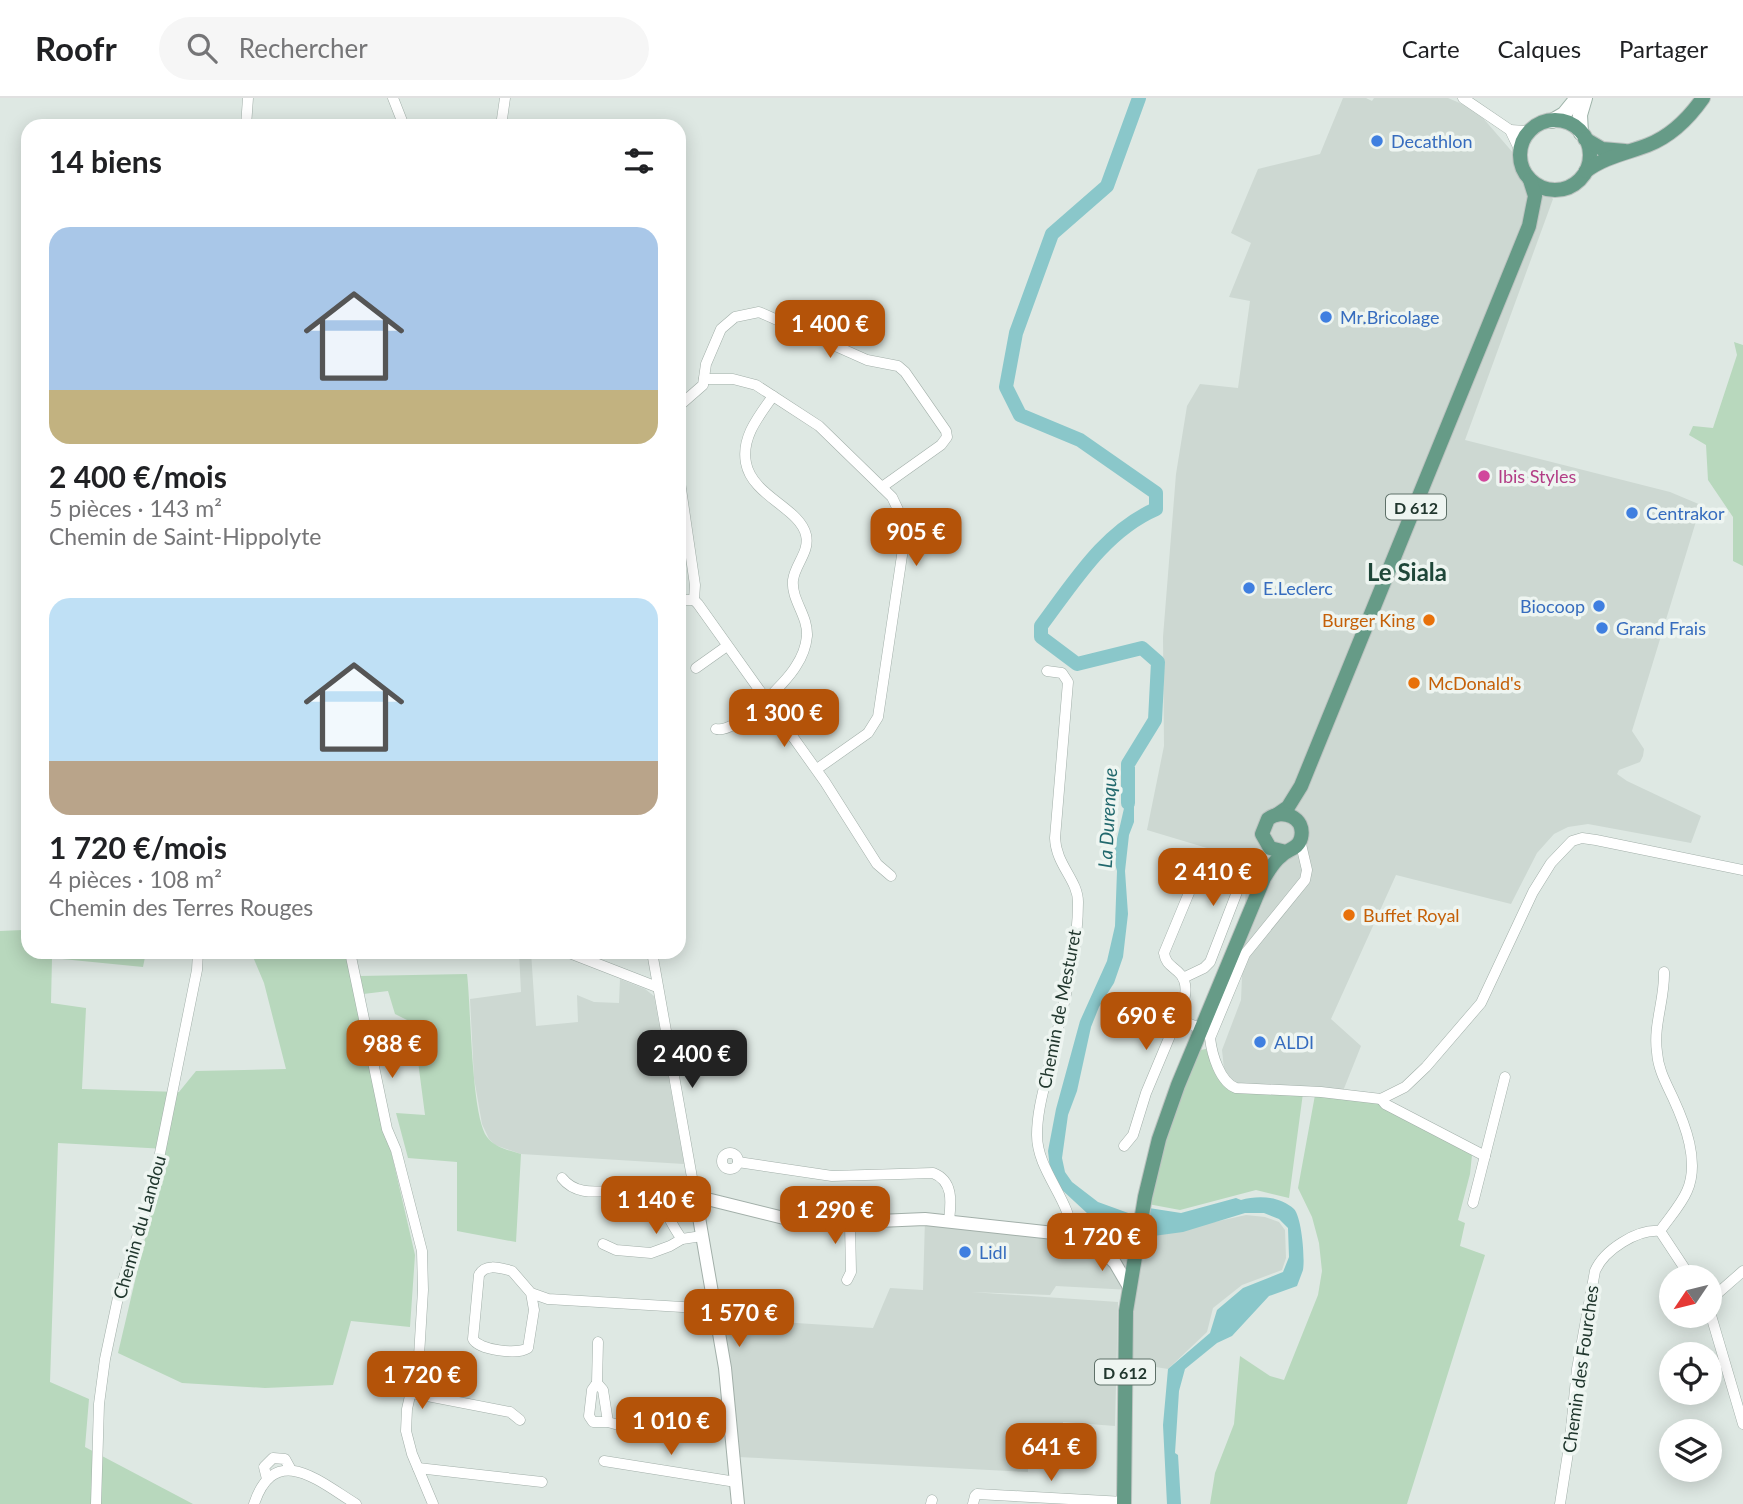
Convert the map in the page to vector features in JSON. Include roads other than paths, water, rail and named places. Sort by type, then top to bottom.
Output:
[{"type":"main road","points":[[1577,98],[1567,111],[1532,129],[1522,142],[1522,168],[1530,180],[1544,189],[1560,190],[1575,183],[1586,171],[1600,162],[1648,145],[1671,132],[1703,98]]},
{"type":"main road","points":[[1585,98],[1580,115],[1583,136],[1590,154],[1586,171]]},
{"type":"main road","points":[[1552,121],[1567,123],[1602,149],[1630,151]]},
{"type":"main road","name":"D 612","points":[[1529,226],[1535,195],[1530,180]]},
{"type":"main road","name":"D 612","points":[[1279,814],[1289,805],[1301,786],[1529,226],[1547,198],[1560,190]]},
{"type":"main road","name":"D 612","points":[[1297,821],[1301,786]]},
{"type":"main road","points":[[1289,815],[1297,821],[1301,832],[1300,840],[1294,848],[1287,852],[1274,851],[1266,844],[1262,834],[1265,823],[1272,816],[1289,815]]},
{"type":"main road","name":"D 612","points":[[1264,878],[1266,844]]},
{"type":"main road","name":"D 612","points":[[1124,1503],[1129,1287],[1144,1197],[1168,1112],[1200,1028],[1264,878],[1279,857],[1287,852]]},
{"type":"street","points":[[246,119],[248,98]]},
{"type":"street","points":[[393,98],[401,119]]},
{"type":"street","points":[[502,119],[505,98]]},
{"type":"street","points":[[1463,98],[1510,130],[1523,132],[1532,129]]},
{"type":"street","points":[[1510,130],[1520,151]]},
{"type":"street","points":[[686,400],[703,385],[706,364],[720,329],[735,317],[759,312],[867,360],[898,366],[946,431],[947,437],[941,445],[882,486]]},
{"type":"street","points":[[704,379],[733,379],[756,384],[819,426],[882,486],[899,511],[904,534],[875,723],[868,733],[817,769]]},
{"type":"street","points":[[716,729],[729,728],[766,698],[795,668],[807,634],[793,585],[795,572],[806,547],[805,531],[799,522],[757,484],[746,461],[749,433],[773,396]]},
{"type":"street","points":[[686,524],[695,586],[694,600],[817,769],[877,864],[891,876]]},
{"type":"street","points":[[686,600],[694,600]]},
{"type":"street","points":[[696,668],[727,646]]},
{"type":"street","name":"Chemin de Mesturet","points":[[1047,671],[1062,673],[1068,682],[1055,838],[1058,859],[1076,888],[1078,903],[1073,956],[1041,1100],[1037,1137],[1047,1171],[1070,1221],[1072,1235]]},
{"type":"street","points":[[1300,840],[1305,880],[1245,954],[1210,1038],[1211,1047],[1226,1082],[1232,1087],[1321,1092],[1381,1099],[1413,1081],[1477,1009],[1488,992],[1533,892],[1551,863],[1572,841],[1582,838],[1596,840],[1743,870]]},
{"type":"street","points":[[1287,852],[1305,866]]},
{"type":"street","points":[[1124,1146],[1133,1135],[1146,1093],[1185,996],[1183,978],[1168,964],[1164,953],[1191,888],[1191,873]]},
{"type":"street","points":[[1183,978],[1204,968],[1210,962],[1237,892]]},
{"type":"street","name":"Chemin du Landou","points":[[96,1504],[99,1404],[105,1359],[119,1293],[153,1188],[198,959]]},
{"type":"street","points":[[351,959],[387,1129],[396,1150],[422,1251],[422,1320],[417,1368],[407,1409],[406,1431],[433,1504]]},
{"type":"street","points":[[585,959],[657,987]]},
{"type":"street","points":[[653,959],[716,1309],[738,1504]]},
{"type":"street","points":[[1664,972],[1657,1023],[1657,1052],[1663,1077],[1688,1138],[1692,1171],[1685,1196],[1660,1231],[1682,1265]]},
{"type":"street","points":[[1177,1019],[1200,1028]]},
{"type":"street","points":[[1473,1203],[1505,1077]]},
{"type":"street","points":[[1381,1099],[1385,1104],[1485,1156]]},
{"type":"street","points":[[738,1162],[832,1176],[933,1173],[942,1177],[950,1191],[949,1221]]},
{"type":"street","points":[[562,1178],[575,1190],[597,1192],[611,1189],[639,1192],[653,1197],[682,1239]]},
{"type":"street","points":[[696,1200],[711,1200],[807,1224],[912,1219],[1072,1235],[1095,1243],[1118,1245],[1137,1238]]},
{"type":"street","points":[[847,1280],[851,1272],[850,1224]]},
{"type":"street","name":"Chemin des Fourches","points":[[1560,1504],[1577,1369],[1595,1271],[1602,1257],[1617,1245],[1648,1232],[1660,1231]]},
{"type":"street","points":[[603,1244],[616,1250],[651,1253],[682,1239],[702,1236]]},
{"type":"street","points":[[1095,1243],[1115,1263],[1129,1287]]},
{"type":"street","points":[[483,1269],[512,1270],[531,1293],[534,1310],[530,1345],[525,1351],[482,1348],[475,1343],[473,1339],[479,1275],[483,1269]]},
{"type":"street","points":[[1722,1289],[1743,1271]]},
{"type":"street","points":[[531,1293],[548,1299],[716,1309]]},
{"type":"street","points":[[534,1310],[548,1299]]},
{"type":"street","points":[[1715,1328],[1743,1424]]},
{"type":"street","points":[[598,1342],[597,1383],[592,1390],[589,1416],[593,1422],[608,1422],[636,1430],[694,1426],[731,1427]]},
{"type":"street","points":[[597,1383],[603,1390],[608,1422]]},
{"type":"street","points":[[412,1393],[510,1412],[520,1420]]},
{"type":"street","points":[[674,1428],[673,1414],[677,1409],[693,1422],[694,1426]]},
{"type":"street","points":[[267,1479],[264,1467],[273,1458],[285,1459],[291,1469]]},
{"type":"street","points":[[604,1461],[736,1482]]},
{"type":"street","points":[[418,1468],[542,1482]]},
{"type":"street","points":[[254,1504],[267,1479],[278,1472],[291,1469],[304,1472],[356,1504]]},
{"type":"street","points":[[975,1499],[1124,1503]]},
{"type":"water","points":[[1126,781],[1134,805],[1134,822],[1129,835],[1125,871],[1128,914],[1123,957],[1114,983],[1099,1007],[1091,1027],[1077,1091],[1068,1115],[1062,1158],[1065,1172],[1072,1182],[1098,1202],[1131,1214],[1149,1208],[1181,1213],[1236,1198],[1276,1199],[1294,1209],[1297,1214],[1303,1248],[1303,1270],[1297,1286],[1269,1296],[1232,1336],[1217,1343],[1185,1369],[1179,1391],[1175,1453],[1178,1455],[1181,1504],[1167,1504],[1163,1425],[1168,1369],[1210,1333],[1217,1310],[1243,1288],[1283,1272],[1289,1257],[1288,1228],[1279,1219],[1264,1213],[1245,1213],[1183,1232],[1146,1237],[1119,1224],[1088,1214],[1061,1189],[1050,1169],[1048,1151],[1056,1109],[1080,1021],[1107,961],[1115,926],[1117,871],[1113,856],[1125,804]]},
{"type":"waterway","name":"La Durenque","points":[[1128,803],[1128,764],[1155,720],[1158,662],[1142,648],[1077,664],[1041,637],[1041,626],[1078,575],[1106,544],[1121,530],[1156,509],[1156,493],[1080,440],[1020,415],[1006,387],[1016,333],[1052,234],[1107,186],[1139,98]]},
{"type":"place","name":"Decathlon","points":[[1377,141]]},
{"type":"place","name":"Mr.Bricolage","points":[[1326,317]]},
{"type":"place","name":"Ibis Styles","points":[[1484,476]]},
{"type":"place","name":"Centrakor","points":[[1632,513]]},
{"type":"place","name":"E.Leclerc","points":[[1249,588]]},
{"type":"place","name":"Biocoop","points":[[1599,606]]},
{"type":"place","name":"Burger King","points":[[1429,620]]},
{"type":"place","name":"Grand Frais","points":[[1602,628]]},
{"type":"place","name":"McDonald's","points":[[1414,683]]},
{"type":"place","name":"Buffet Royal","points":[[1349,915]]},
{"type":"place","name":"ALDI","points":[[1260,1042]]},
{"type":"place","name":"Lidl","points":[[965,1252]]},
{"type":"district","name":"Le Siala","points":[[1407,571]]}]
